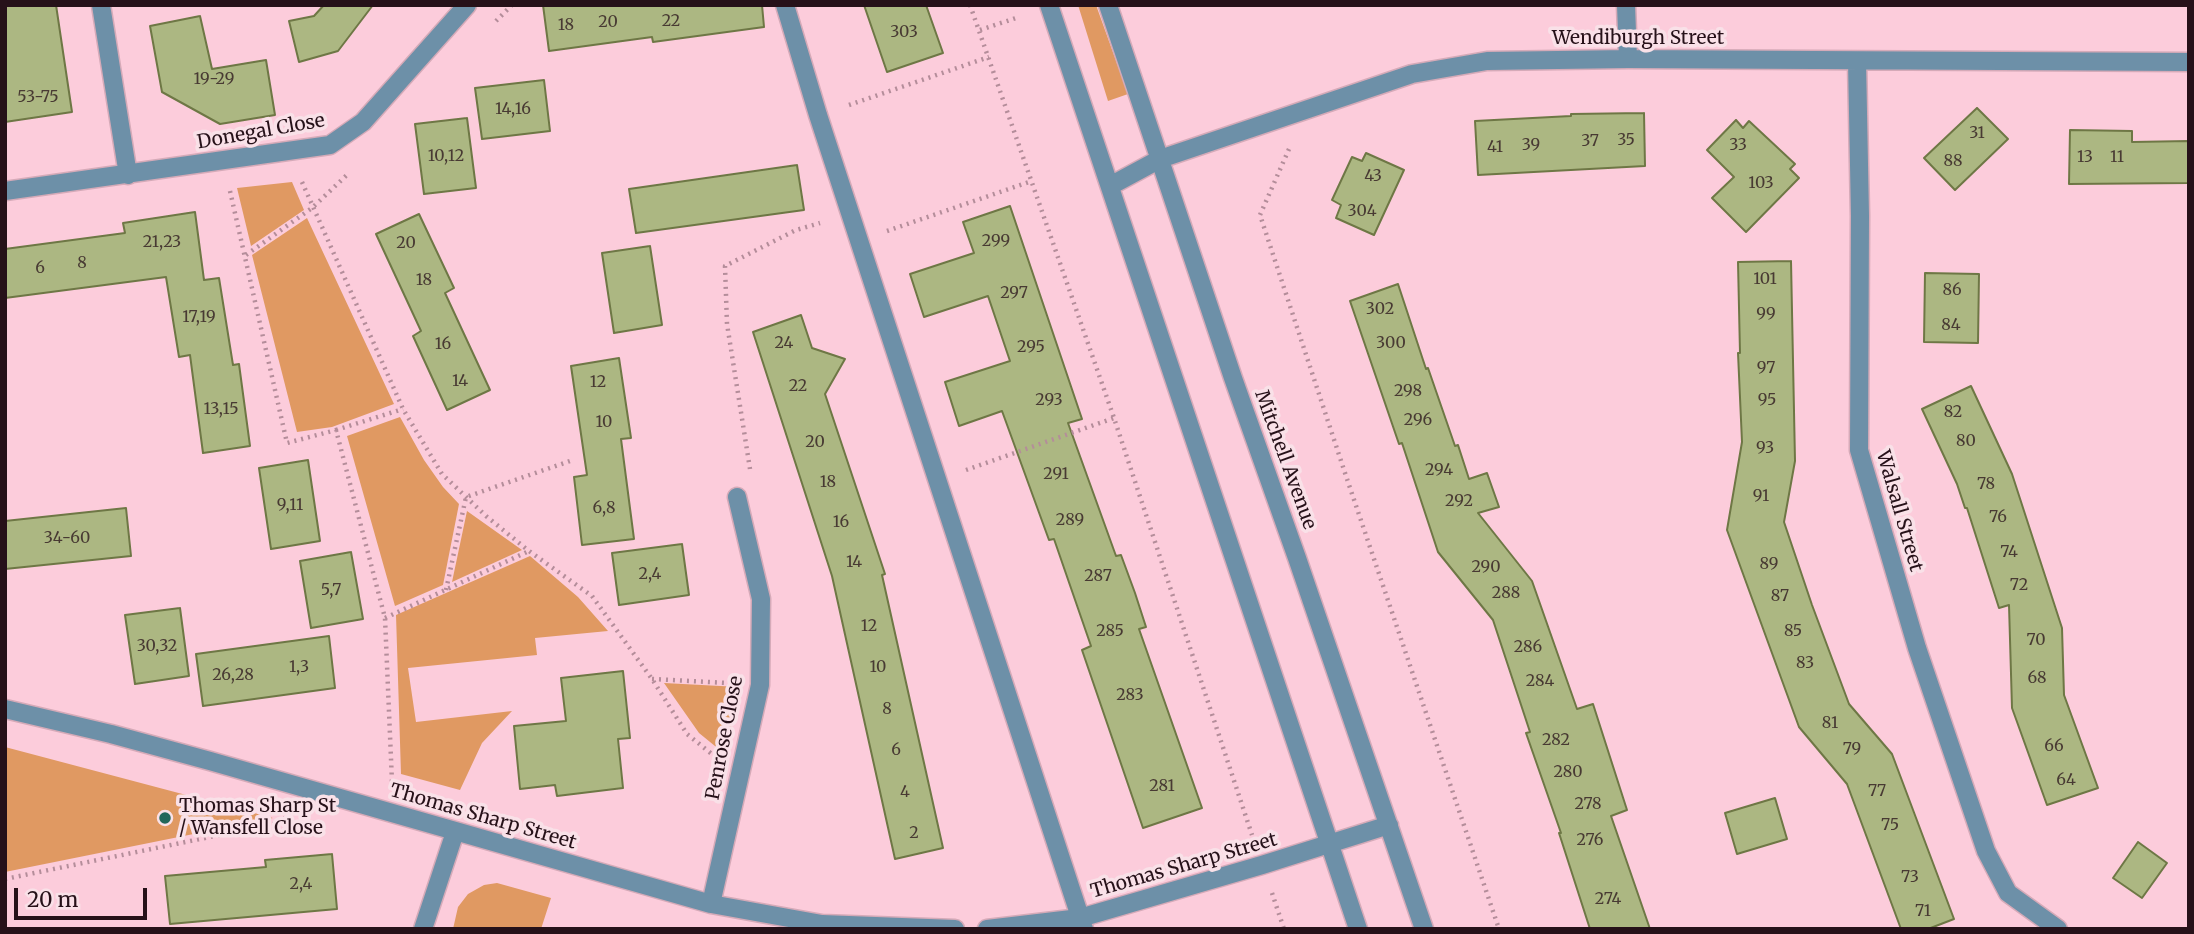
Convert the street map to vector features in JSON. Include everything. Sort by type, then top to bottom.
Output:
[{"type":"street","points":[[101,5],[128,175]]},
{"type":"street","name":"Donegal Close","points":[[5,191],[330,145],[363,122],[467,5]]},
{"type":"street","points":[[785,5],[850,214],[1082,923]]},
{"type":"street","name":"Mitchell Avenue","points":[[1108,5],[1233,378],[1424,929]]},
{"type":"street","points":[[1626,5],[1628,59]]},
{"type":"street","points":[[1050,6],[1358,929]]},
{"type":"street","name":"Wendiburgh Street","points":[[1110,186],[1160,159],[1412,74],[1487,61],[1628,59],[2189,62]]},
{"type":"street","name":"Walsall Street","points":[[1857,61],[1860,216],[1859,450],[1917,648],[1986,850],[2008,893],[2058,929]]},
{"type":"street","name":"Penrose Close","points":[[710,904],[760,685],[761,599],[737,497]]},
{"type":"street","name":"Thomas Sharp Street","points":[[5,709],[111,734],[710,904],[822,924],[955,929]]},
{"type":"street","name":"Thomas Sharp Street","points":[[987,929],[1082,923],[1389,825]]},
{"type":"street","points":[[423,929],[455,832]]},
{"type":"path","points":[[970,5],[1114,418],[1284,929]]},
{"type":"path","points":[[980,30],[1050,6]]},
{"type":"path","points":[[818,115],[989,57]]},
{"type":"path","points":[[1303,112],[1260,215],[1499,929]]},
{"type":"path","points":[[289,152],[403,409],[442,474],[486,516],[592,597],[652,679],[687,734],[740,778]]},
{"type":"path","points":[[222,160],[246,255],[287,443],[403,409]]},
{"type":"path","points":[[859,241],[1032,181]]},
{"type":"path","points":[[737,497],[751,477],[727,324],[725,266],[796,230],[850,214]]},
{"type":"path","points":[[937,481],[1114,418]]},
{"type":"path","points":[[336,430],[385,618],[394,814]]},
{"type":"path","points":[[466,497],[570,461]]},
{"type":"path","points":[[446,590],[466,497]]},
{"type":"path","points":[[385,618],[529,551]]},
{"type":"path","points":[[652,679],[760,685]]},
{"type":"path","points":[[5,879],[283,822],[300,787]]},
{"type":"shaded area","points":[[1078,5],[1096,5],[1128,94],[1108,101]]},
{"type":"shaded area","points":[[292,182],[304,210],[251,246],[237,188]]},
{"type":"shaded area","points":[[307,218],[394,404],[332,427],[297,432],[252,255]]},
{"type":"shaded area","points":[[400,417],[424,460],[459,504],[443,585],[395,606],[347,436]]},
{"type":"shaded area","points":[[467,511],[522,550],[452,582]]},
{"type":"shaded area","points":[[530,556],[578,597],[608,631],[535,638],[537,655],[408,668],[416,722],[512,711],[482,743],[460,790],[401,774],[396,615]]},
{"type":"shaded area","points":[[664,683],[739,687],[726,755],[699,733]]},
{"type":"shaded area","points":[[5,747],[273,818],[5,872]]},
{"type":"shaded area","points":[[497,883],[551,898],[541,929],[453,929],[458,907],[468,894],[484,885]]},
{"type":"building","points":[[5,5],[56,5],[72,112],[5,122]]},
{"type":"building","points":[[324,5],[373,5],[338,51],[299,62],[289,21],[314,16]]},
{"type":"building","points":[[543,5],[762,5],[764,27],[653,42],[652,37],[549,51]]},
{"type":"building","points":[[864,5],[926,5],[943,53],[887,72]]},
{"type":"building","points":[[200,16],[212,69],[266,60],[275,115],[220,124],[162,92],[150,26]]},
{"type":"building","points":[[544,80],[550,131],[482,139],[475,88]]},
{"type":"building","points":[[1977,108],[2008,139],[1955,190],[1924,158]]},
{"type":"building","points":[[1644,113],[1645,166],[1478,175],[1475,121],[1571,114]]},
{"type":"building","points":[[467,118],[476,188],[424,194],[415,124]]},
{"type":"building","points":[[1736,120],[1743,128],[1749,121],[1795,164],[1790,169],[1799,178],[1746,232],[1712,198],[1734,177],[1707,150]]},
{"type":"building","points":[[2070,130],[2132,131],[2132,142],[2189,141],[2189,183],[2069,184]]},
{"type":"building","points":[[1366,153],[1404,170],[1374,235],[1336,218],[1341,205],[1332,200],[1352,157],[1362,161]]},
{"type":"building","points":[[797,165],[804,210],[636,233],[629,189]]},
{"type":"building","points":[[1010,206],[1082,419],[1068,423],[1116,556],[1121,555],[1135,593],[1146,627],[1139,629],[1202,808],[1143,828],[1082,650],[1091,646],[1054,539],[1049,540],[1002,411],[959,426],[945,382],[1010,361],[988,296],[924,317],[910,274],[974,253],[963,222]]},
{"type":"building","points":[[195,212],[204,280],[219,278],[233,365],[239,364],[250,446],[203,453],[190,355],[179,357],[166,277],[5,298],[5,249],[125,233],[123,223]]},
{"type":"building","points":[[419,214],[454,288],[445,293],[490,390],[447,410],[413,336],[421,331],[376,234]]},
{"type":"building","points":[[650,246],[662,325],[614,333],[602,253]]},
{"type":"building","points":[[1791,261],[1795,461],[1784,522],[1849,704],[1892,754],[1954,919],[1928,929],[1901,929],[1847,784],[1799,727],[1727,530],[1742,442],[1738,262]]},
{"type":"building","points":[[1925,273],[1979,274],[1978,343],[1924,342]]},
{"type":"building","points":[[1398,284],[1426,369],[1428,368],[1469,479],[1487,473],[1499,507],[1478,513],[1532,581],[1577,709],[1593,704],[1627,810],[1611,816],[1650,929],[1590,929],[1561,833],[1526,733],[1530,732],[1493,620],[1438,552],[1350,301]]},
{"type":"building","points":[[801,315],[812,348],[845,359],[825,394],[885,574],[882,575],[943,848],[895,859],[832,576],[753,332]]},
{"type":"building","points":[[619,358],[631,438],[621,439],[634,539],[582,545],[574,477],[587,475],[571,366]]},
{"type":"building","points":[[1971,386],[2012,474],[2062,628],[2064,695],[2098,788],[2047,805],[2012,708],[2009,605],[1999,608],[1967,508],[1922,409]]},
{"type":"building","points":[[308,460],[320,541],[271,549],[259,468]]},
{"type":"building","points":[[126,508],[131,556],[5,569],[5,521]]},
{"type":"building","points":[[682,544],[689,595],[619,605],[612,553]]},
{"type":"building","points":[[351,552],[363,619],[311,628],[300,561]]},
{"type":"building","points":[[180,608],[189,676],[135,684],[125,615]]},
{"type":"building","points":[[329,636],[335,688],[203,706],[196,654]]},
{"type":"building","points":[[623,671],[630,738],[618,739],[623,788],[557,796],[555,785],[520,789],[514,726],[566,721],[561,678]]},
{"type":"building","points":[[1775,798],[1787,839],[1737,854],[1725,813]]},
{"type":"building","points":[[2138,842],[2167,863],[2142,898],[2113,878]]},
{"type":"building","points":[[332,854],[337,909],[170,924],[165,876],[266,867],[265,860]]},
{"type":"place","name":"Thomas Sharp St / Wansfell Close","points":[[165,818]]}]
